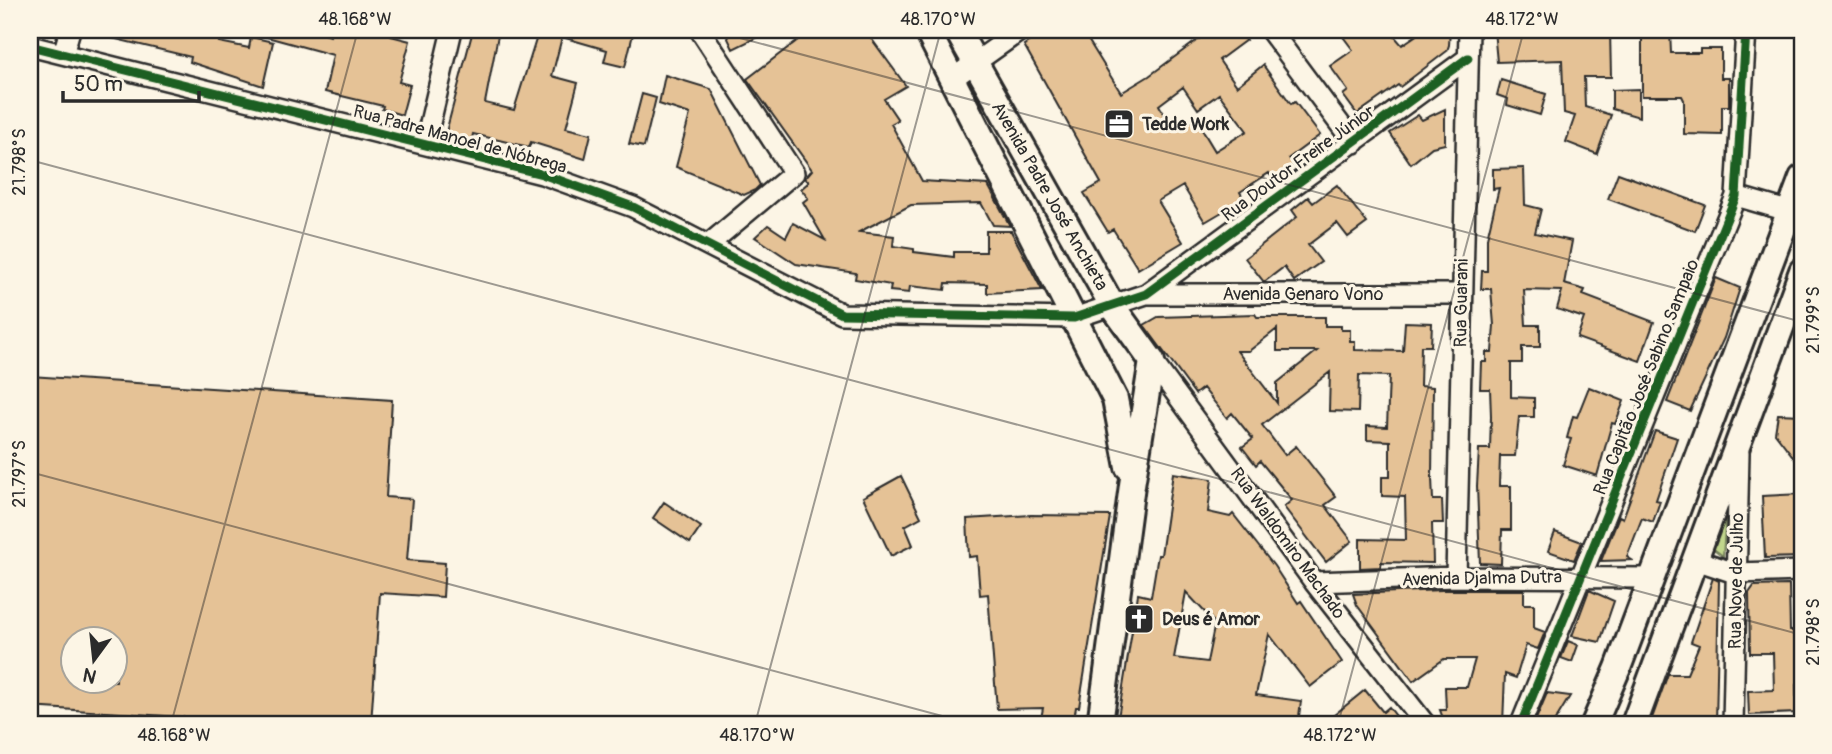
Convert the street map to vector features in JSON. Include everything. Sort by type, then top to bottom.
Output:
[{"type":"main road","name":"Avenida Padre José Anchieta","points":[[927,30],[1115,399],[1132,485]]},
{"type":"main road","name":"Avenida Padre José Anchieta","points":[[957,30],[1113,307],[1152,361]]},
{"type":"main road","points":[[1594,724],[1618,668],[1802,178]]},
{"type":"main road","points":[[1634,724],[1739,438],[1795,312],[1802,271]]},
{"type":"main road","points":[[1100,724],[1132,485],[1152,361]]},
{"type":"main road","points":[[1672,520],[1678,542],[1696,560]]},
{"type":"street","points":[[64,54],[70,30]]},
{"type":"street","points":[[425,144],[452,30]]},
{"type":"street","points":[[700,30],[793,173],[708,244]]},
{"type":"street","points":[[952,79],[1021,30]]},
{"type":"street","points":[[1270,30],[1354,143]]},
{"type":"street","name":"Rua Guarani","points":[[1456,577],[1469,30]]},
{"type":"street","name":"Rua Capitão José Sabino Sampaio","points":[[1521,724],[1736,196],[1746,30]]},
{"type":"street","name":"Rua Padre Manoel de Nóbrega","points":[[30,46],[542,174],[633,207],[842,314],[1074,318],[1146,294]]},
{"type":"street","name":"Rua Doutor Freire Júnior","points":[[1146,294],[1468,58]]},
{"type":"street","points":[[1736,196],[1791,212]]},
{"type":"street","name":"Avenida Genaro Vono","points":[[1146,294],[1461,295]]},
{"type":"street","name":"Rua Waldomiro Machado","points":[[1152,361],[1314,582],[1424,724]]},
{"type":"street","name":"Rua Nove de Julho","points":[[1733,724],[1739,438]]},
{"type":"street","points":[[1696,560],[1735,573],[1802,571]]},
{"type":"street","name":"Avenida Djalma Dutra","points":[[1314,582],[1456,577],[1650,578]]},
{"type":"green space","points":[[1726,513],[1723,556],[1711,547]]},
{"type":"building","points":[[99,30],[222,30],[219,42],[249,48],[251,37],[273,42],[263,86],[190,62],[191,57],[99,35]]},
{"type":"building","points":[[257,30],[313,30],[330,36],[331,30],[393,30],[391,36],[410,41],[399,82],[410,85],[402,115],[382,109],[383,106],[325,92],[333,55],[256,34]]},
{"type":"building","points":[[473,30],[499,30],[485,103],[514,110],[539,30],[634,30],[625,67],[604,62],[607,50],[562,37],[552,76],[578,83],[566,128],[591,134],[585,159],[531,142],[529,147],[473,134],[471,143],[445,136]]},
{"type":"building","points":[[724,30],[772,30],[733,49]]},
{"type":"building","points":[[811,30],[865,30],[906,86],[884,99],[898,120],[891,124],[922,181],[988,185],[1010,226],[993,225],[981,203],[911,205],[859,232],[894,236],[893,246],[914,249],[914,252],[954,257],[954,252],[986,252],[986,231],[1011,231],[1042,290],[987,293],[987,284],[946,283],[945,290],[910,286],[909,293],[890,291],[891,285],[855,279],[856,273],[796,264],[755,237],[768,225],[786,237],[793,223],[825,240],[803,202],[808,198],[801,189],[809,182],[805,178],[812,170],[747,79]]},
{"type":"building","points":[[1046,30],[1082,30],[1121,93],[1149,76],[1211,30],[1239,30],[1246,40],[1219,60],[1237,86],[1263,65],[1291,104],[1295,102],[1320,135],[1289,158],[1294,165],[1273,179],[1269,173],[1240,192],[1244,199],[1205,222],[1183,186],[1158,201],[1183,242],[1138,269],[1113,229],[1108,232],[1084,193],[1101,183],[1024,45]],"holes":[[[1183,87],[1198,109],[1219,94],[1247,131],[1215,151],[1195,118],[1174,131],[1159,105]]]},
{"type":"building","points":[[1338,30],[1389,30],[1402,45],[1424,30],[1450,30],[1449,45],[1447,51],[1400,87],[1398,85],[1357,114],[1343,95],[1348,91],[1330,66],[1353,50]]},
{"type":"building","points":[[1494,30],[1610,30],[1611,77],[1584,77],[1585,107],[1611,115],[1597,154],[1566,142],[1575,116],[1564,113],[1562,60],[1497,62]]},
{"type":"building","points":[[1642,31],[1670,31],[1671,53],[1700,53],[1700,49],[1721,49],[1721,78],[1729,78],[1729,106],[1722,106],[1722,135],[1684,134],[1682,96],[1642,96]]},
{"type":"building","points":[[665,75],[711,89],[760,185],[755,190],[744,195],[676,167],[690,114],[659,104]]},
{"type":"building","points":[[1501,80],[1546,94],[1540,115],[1507,105],[1508,99],[1497,95]]},
{"type":"building","points":[[1639,89],[1639,117],[1612,109],[1612,90]]},
{"type":"building","points":[[642,94],[656,98],[644,147],[629,144]]},
{"type":"building","points":[[1445,109],[1445,144],[1432,147],[1411,164],[1390,133],[1418,115],[1422,120]]},
{"type":"building","points":[[1524,168],[1525,205],[1541,209],[1535,233],[1572,241],[1564,284],[1585,290],[1583,295],[1654,322],[1640,361],[1577,338],[1584,318],[1557,309],[1562,291],[1524,290],[1526,325],[1540,325],[1540,347],[1522,347],[1522,363],[1511,363],[1511,397],[1534,398],[1534,417],[1519,417],[1515,456],[1500,456],[1499,486],[1511,486],[1511,530],[1502,530],[1501,564],[1480,563],[1477,486],[1479,449],[1490,449],[1491,416],[1490,389],[1480,389],[1481,362],[1486,362],[1486,352],[1492,352],[1494,325],[1491,289],[1481,289],[1482,271],[1487,271],[1487,238],[1499,188],[1493,189],[1493,169]]},
{"type":"building","points":[[1618,173],[1705,205],[1695,231],[1608,199]]},
{"type":"building","points":[[1337,185],[1367,223],[1348,237],[1337,223],[1308,245],[1321,262],[1294,281],[1284,267],[1264,282],[1245,258],[1297,217],[1292,210],[1308,197],[1313,203]]},
{"type":"building","points":[[1716,278],[1740,288],[1724,338],[1690,411],[1667,402]]},
{"type":"building","points":[[1255,314],[1257,317],[1325,317],[1325,326],[1341,326],[1341,330],[1350,330],[1350,341],[1355,341],[1355,350],[1403,351],[1405,322],[1432,323],[1431,346],[1421,346],[1420,386],[1433,387],[1433,500],[1442,500],[1443,523],[1432,523],[1433,563],[1381,562],[1381,567],[1360,568],[1360,539],[1406,540],[1405,497],[1382,496],[1382,477],[1390,477],[1390,441],[1367,440],[1367,426],[1387,427],[1389,376],[1359,375],[1358,412],[1329,411],[1330,372],[1262,425],[1285,455],[1296,446],[1336,497],[1325,505],[1352,541],[1326,562],[1284,507],[1292,500],[1260,461],[1256,465],[1242,447],[1253,439],[1232,413],[1227,418],[1203,388],[1195,394],[1144,325],[1158,317]],"holes":[[[1277,329],[1277,351],[1317,351],[1277,383],[1277,403],[1237,351],[1249,351]]]},
{"type":"building","points":[[30,376],[392,400],[386,497],[412,499],[407,560],[445,563],[443,597],[380,593],[371,724],[288,724],[30,707]]},
{"type":"building","points":[[1589,387],[1624,401],[1615,424],[1612,423],[1597,476],[1563,465],[1571,439],[1567,438],[1573,416],[1577,417]]},
{"type":"building","points":[[1778,414],[1802,415],[1802,468],[1775,433]]},
{"type":"building","points":[[1655,431],[1677,438],[1656,500],[1660,501],[1653,522],[1642,518],[1627,557],[1632,560],[1601,561],[1619,516],[1623,518]]},
{"type":"building","points":[[1173,473],[1212,479],[1208,512],[1230,517],[1233,514],[1274,566],[1298,603],[1301,601],[1342,662],[1310,687],[1269,634],[1256,695],[1301,701],[1298,724],[1117,724],[1138,594],[1151,597],[1158,555],[1161,555]],"holes":[[[1186,592],[1215,623],[1207,662],[1174,658]]]},
{"type":"building","points":[[901,476],[921,517],[905,526],[913,545],[891,556],[863,497]]},
{"type":"building","points":[[1802,494],[1802,557],[1765,558],[1762,496]]},
{"type":"building","points":[[664,502],[701,527],[690,543],[653,518]]},
{"type":"building","points":[[1031,515],[1110,516],[1079,707],[1076,707],[1073,724],[1040,724],[1043,708],[997,709],[988,594],[980,595],[977,556],[969,557],[967,519]]},
{"type":"building","points":[[1555,532],[1582,542],[1574,560],[1548,551]]},
{"type":"building","points":[[1713,578],[1719,581],[1716,724],[1650,724],[1668,674],[1687,674],[1699,645],[1691,642]]},
{"type":"building","points":[[1789,585],[1790,631],[1801,631],[1802,684],[1796,684],[1797,713],[1749,715],[1748,691],[1774,690],[1773,653],[1750,653],[1749,593],[1754,586]]},
{"type":"building","points":[[1524,590],[1524,604],[1534,604],[1534,628],[1545,632],[1538,649],[1526,645],[1516,678],[1505,674],[1503,724],[1445,724],[1440,710],[1446,710],[1445,687],[1467,687],[1475,659],[1444,659],[1413,681],[1357,605],[1353,594]]},
{"type":"building","points":[[1589,590],[1614,601],[1600,642],[1572,636]]},
{"type":"building","points":[[1568,641],[1578,645],[1572,662],[1561,658]]},
{"type":"building","points":[[1365,690],[1383,712],[1389,707],[1402,724],[1323,724]]},
{"type":"building","points":[[1547,693],[1570,696],[1553,724],[1534,724]]},
{"type":"cycle path","points":[[1521,724],[1736,196],[1746,30]]},
{"type":"cycle path","points":[[30,46],[542,174],[633,207],[842,314],[1074,318],[1146,294],[1468,58]]},
{"type":"place","name":"Tedde Work","points":[[1119,124]]},
{"type":"place","name":"Deus é Amor","points":[[1139,619]]}]
